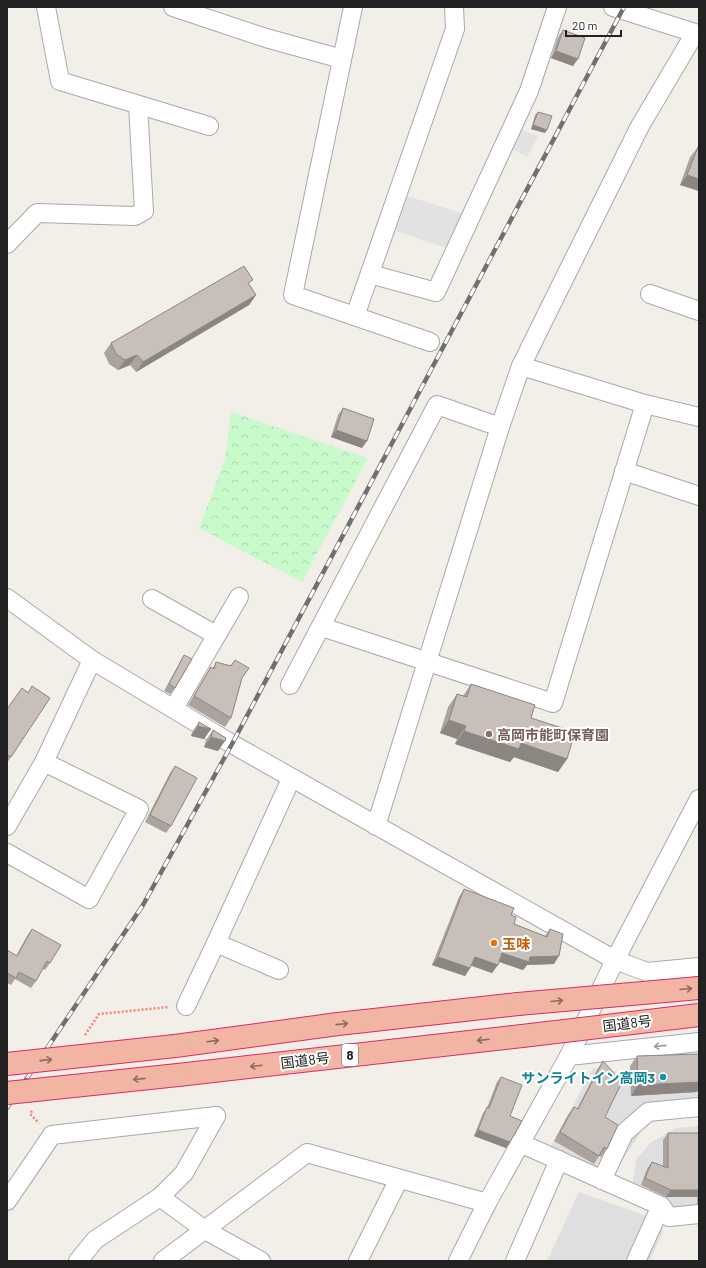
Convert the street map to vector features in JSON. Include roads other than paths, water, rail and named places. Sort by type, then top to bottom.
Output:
[{"type":"highway","name":"国道8号","points":[[7,1064],[175,1046],[338,1024],[518,1004],[699,988]]},
{"type":"highway","name":"国道8号","points":[[7,1093],[178,1076],[699,1015]]},
{"type":"street","points":[[46,7],[60,81],[209,126]]},
{"type":"street","points":[[173,7],[266,38],[342,60]]},
{"type":"street","points":[[353,7],[293,295],[430,342]]},
{"type":"street","points":[[355,316],[455,29],[454,7]]},
{"type":"street","points":[[370,274],[436,292],[529,91],[557,7]]},
{"type":"street","points":[[376,826],[500,427],[521,366],[640,126],[695,33],[613,7]]},
{"type":"street","points":[[7,244],[37,212],[135,216],[144,211],[138,105]]},
{"type":"street","points":[[650,294],[699,312]]},
{"type":"street","points":[[521,366],[645,404],[699,417]]},
{"type":"street","points":[[290,685],[322,627],[437,404],[500,427]]},
{"type":"street","points":[[322,627],[553,703],[645,404]]},
{"type":"street","points":[[624,471],[699,496]]},
{"type":"street","points":[[174,708],[239,597]]},
{"type":"street","points":[[7,598],[92,660],[291,779],[615,960],[647,972],[699,967]]},
{"type":"street","points":[[152,599],[216,635]]},
{"type":"street","points":[[7,826],[44,762],[92,660]]},
{"type":"street","points":[[7,853],[89,899],[139,809],[44,762]]},
{"type":"street","points":[[186,1006],[291,779]]},
{"type":"street","points":[[458,1261],[520,1142],[569,1056],[615,960],[699,799]]},
{"type":"street","points":[[216,943],[279,970]]},
{"type":"street","points":[[569,1056],[699,1042]]},
{"type":"street","points":[[602,1180],[624,1133],[648,1112],[699,1107]]},
{"type":"street","points":[[7,1201],[52,1135],[216,1116],[184,1173],[160,1197],[95,1240],[78,1261]]},
{"type":"street","points":[[520,1142],[662,1206],[669,1217],[699,1214]]},
{"type":"street","points":[[163,1261],[307,1153],[487,1204]]},
{"type":"street","points":[[515,1261],[559,1160]]},
{"type":"street","points":[[358,1261],[399,1179]]},
{"type":"street","points":[[160,1197],[205,1230],[257,1260]]},
{"type":"street","points":[[636,1261],[662,1206]]},
{"type":"railway","points":[[7,1108],[143,905],[232,744],[624,7]]},
{"type":"place","name":"高岡市能町保育園","points":[[489,734]]},
{"type":"place","name":"玉味","points":[[494,943]]},
{"type":"place","name":"サンライトイン高岡3","points":[[663,1077]]}]
